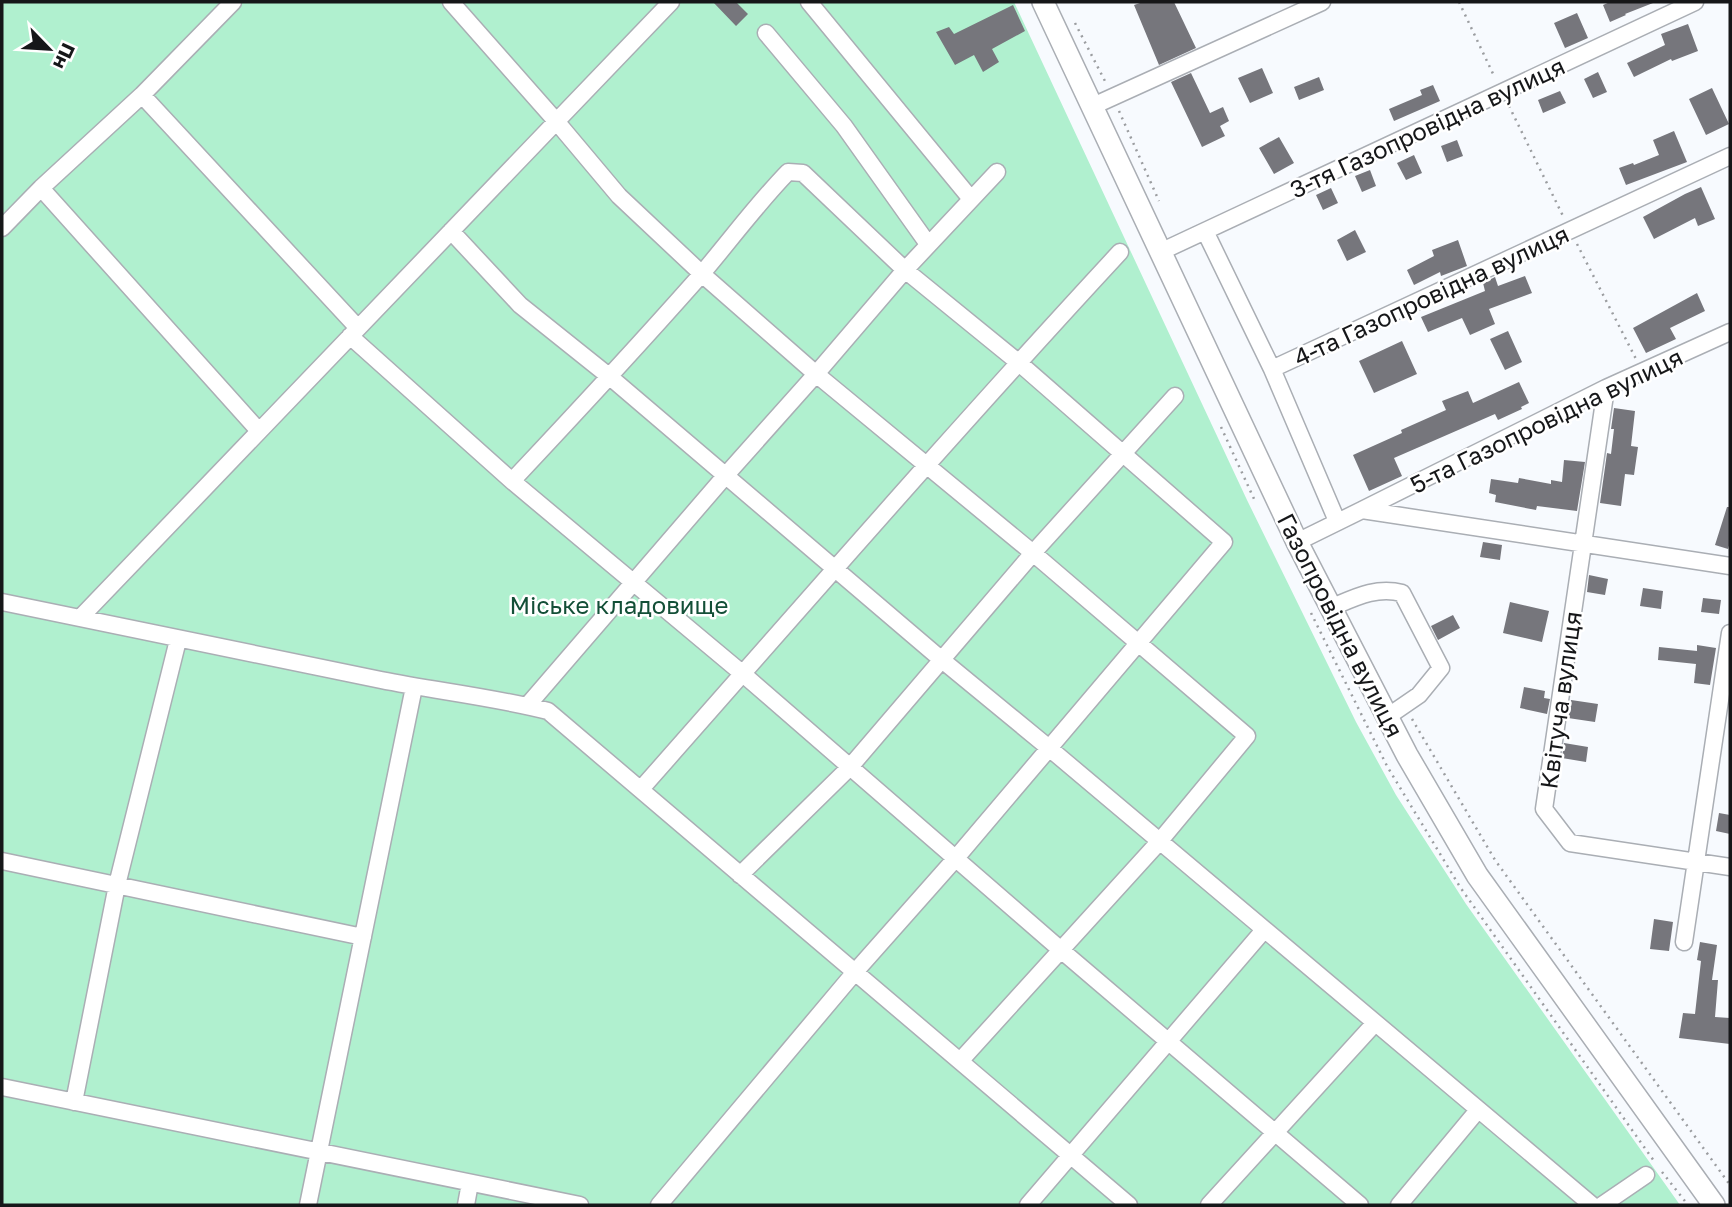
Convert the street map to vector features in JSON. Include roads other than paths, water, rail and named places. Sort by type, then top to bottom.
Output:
[{"type":"main road","name":"Газопровідна вулиця","points":[[1043,2],[1297,542],[1387,717],[1477,875],[1714,1205]]},
{"type":"street","points":[[2,228],[41,188],[142,95],[233,2]]},
{"type":"street","points":[[451,2],[619,196],[702,274],[816,374],[1033,553],[1247,736],[1159,842],[961,1060]]},
{"type":"street","points":[[80,618],[671,2]]},
{"type":"street","points":[[808,2],[971,199]]},
{"type":"street","points":[[1093,106],[1322,2]]},
{"type":"street","name":"3-тя Газопровідна вулиця","points":[[1160,252],[1695,2]]},
{"type":"street","points":[[766,33],[844,126],[928,244]]},
{"type":"street","points":[[142,95],[354,332],[512,481],[743,674],[1360,1205]]},
{"type":"street","name":"4-та Газопровідна вулиця","points":[[1205,230],[1272,369],[1730,156]]},
{"type":"street","points":[[512,481],[702,274],[769,191],[788,172],[796,172],[803,173],[905,270],[1018,362],[1224,542],[659,1205]]},
{"type":"street","points":[[527,706],[905,270],[997,172]]},
{"type":"street","points":[[41,188],[259,431]]},
{"type":"street","points":[[451,231],[520,304],[1592,1205]]},
{"type":"street","points":[[641,789],[926,465],[1120,252]]},
{"type":"street","name":"5-та Газопровідна вулиця","points":[[1297,542],[1606,388],[1730,332]]},
{"type":"street","points":[[1272,369],[1338,521]]},
{"type":"street","name":"Квітуча вулиця","points":[[1606,388],[1544,809],[1570,843],[1730,867]]},
{"type":"street","points":[[740,874],[850,767],[1033,553],[1175,396]]},
{"type":"street","points":[[1362,510],[1730,566]]},
{"type":"street","points":[[1330,608],[1369,592],[1389,589],[1402,593],[1441,668],[1419,695],[1387,717]]},
{"type":"street","points":[[2,602],[178,640],[548,711],[1129,1205]]},
{"type":"street","points":[[1684,942],[1730,633]]},
{"type":"street","points":[[74,1102],[117,885],[178,640]]},
{"type":"street","points":[[308,1205],[414,687]]},
{"type":"street","points":[[2,861],[363,937]]},
{"type":"street","points":[[1028,1205],[1264,930]]},
{"type":"street","points":[[1209,1205],[1375,1023]]},
{"type":"street","points":[[2,1087],[580,1205]]},
{"type":"street","points":[[1399,1205],[1478,1110]]},
{"type":"street","points":[[1602,1205],[1646,1175]]},
{"type":"street","points":[[466,1205],[470,1183]]},
{"type":"park label","name":"Міське кладовище","points":[[619,604]]}]
